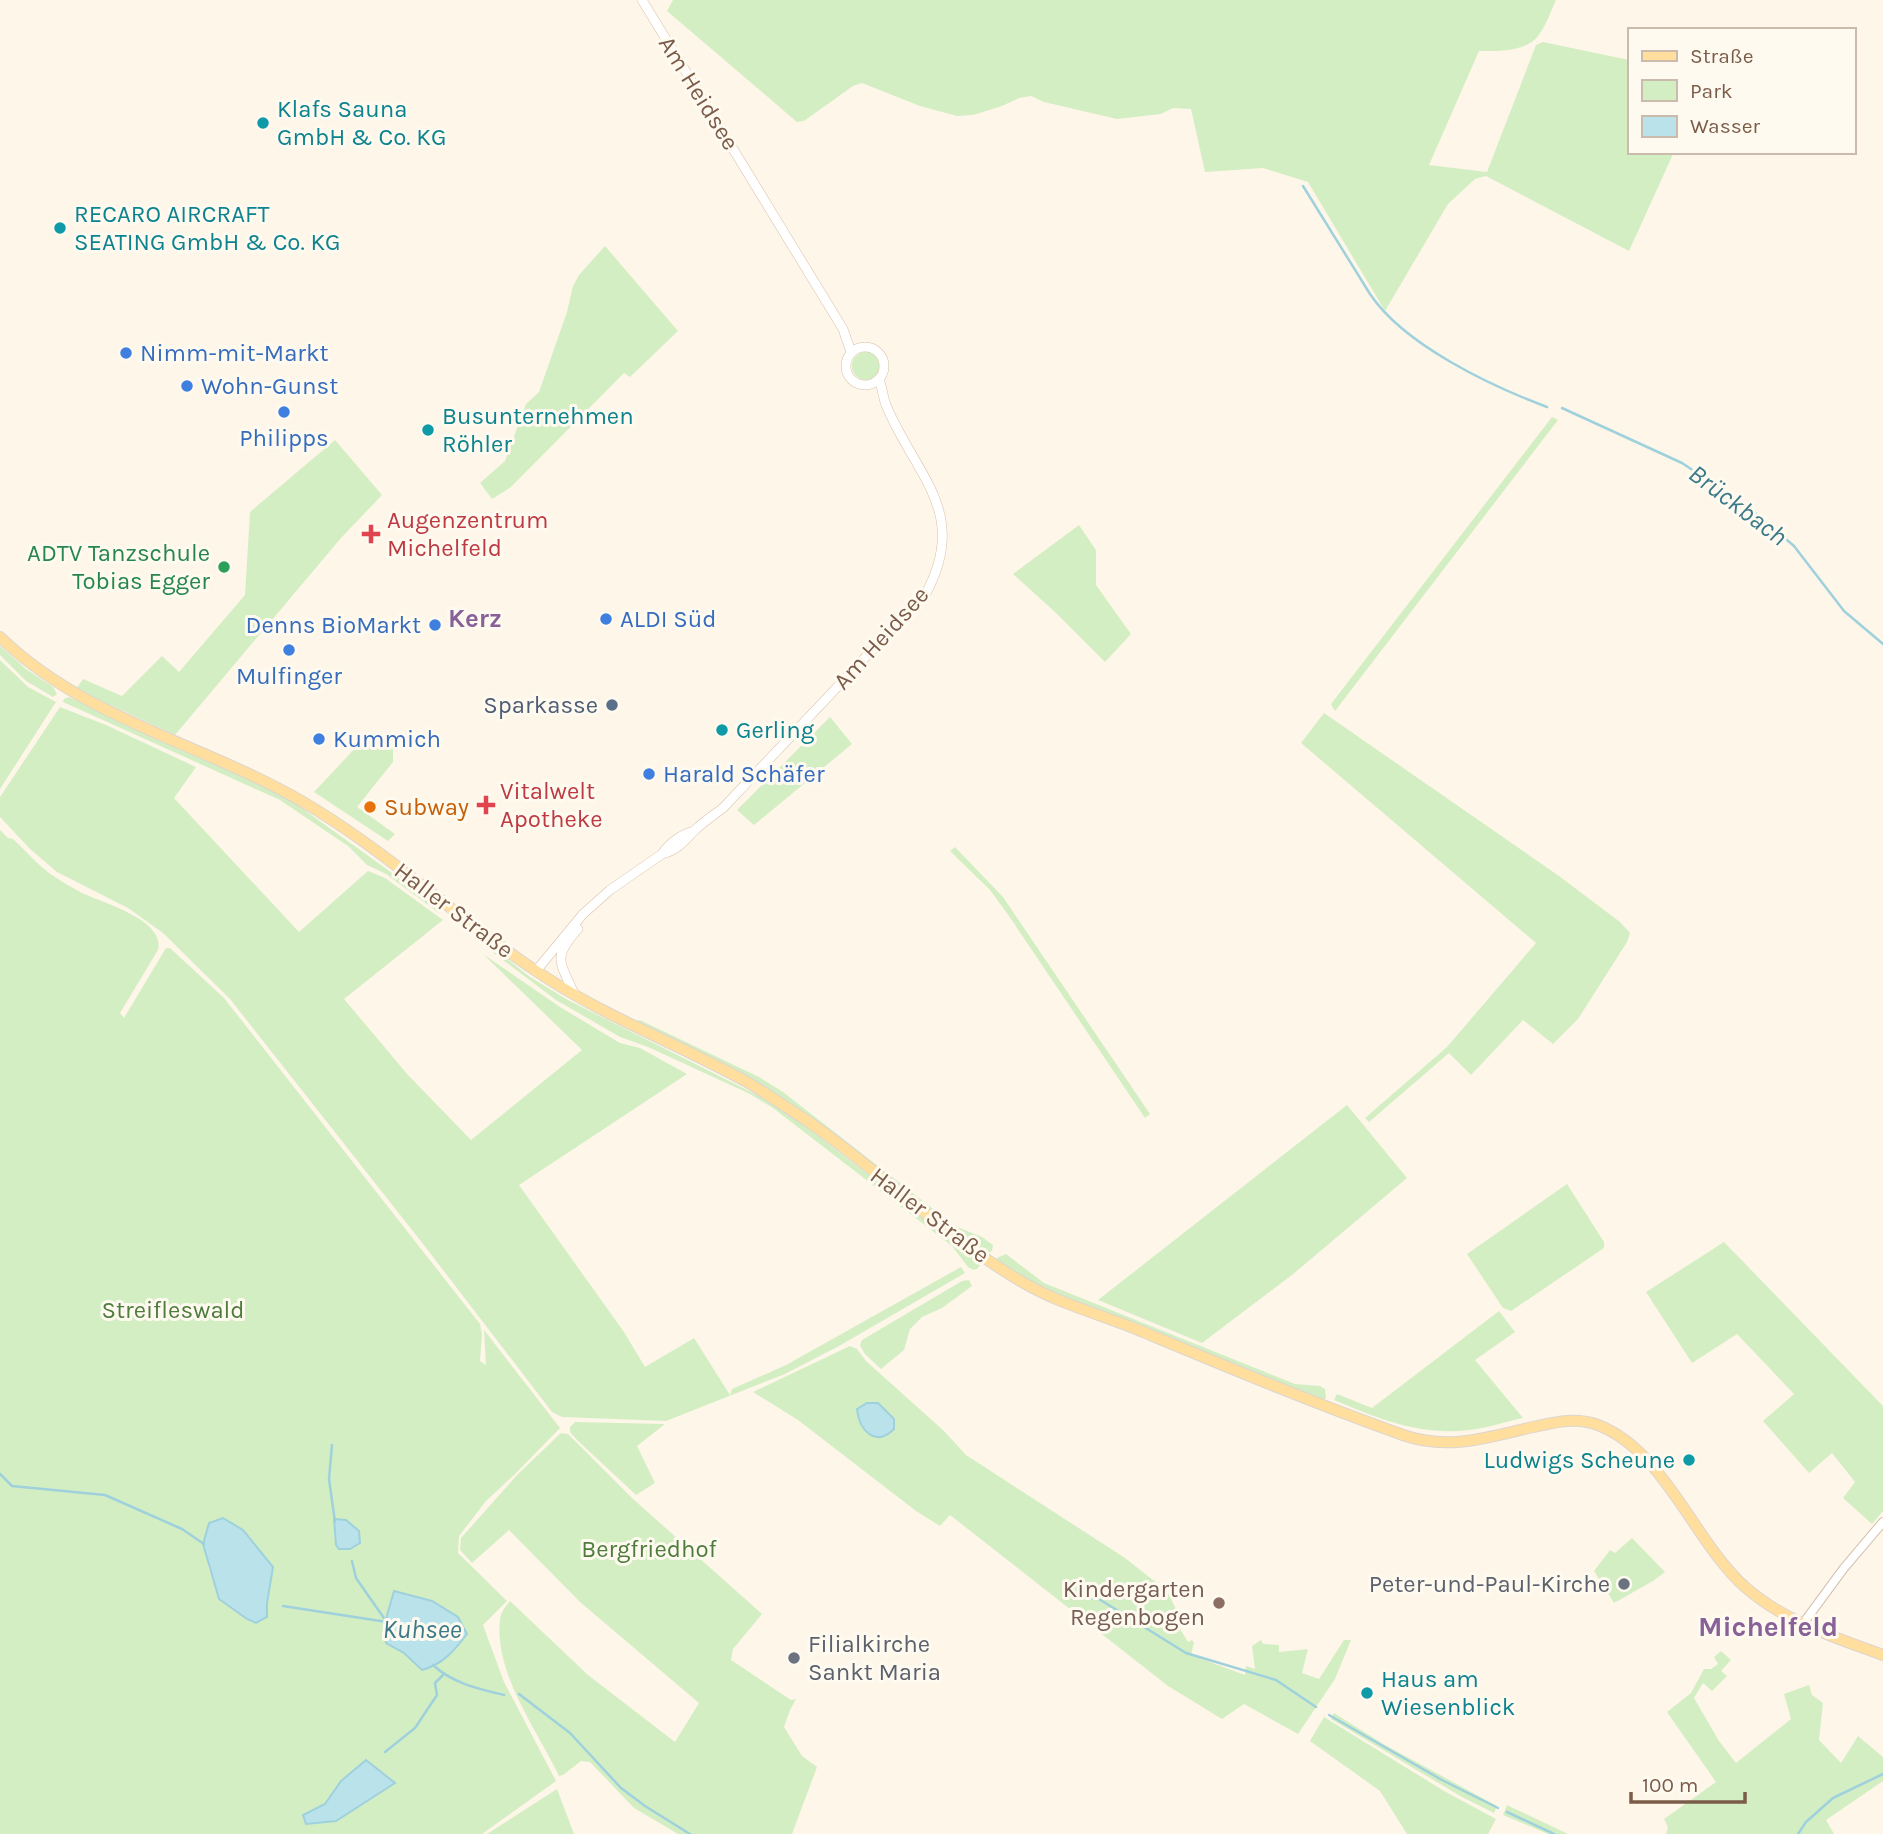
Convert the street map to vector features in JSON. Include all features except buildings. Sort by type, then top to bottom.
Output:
[{"type":"main road","name":"Am Heidsee","points":[[642,0],[843,329],[851,352]]},
{"type":"main road","name":"Am Heidsee","points":[[843,329],[863,347]]},
{"type":"main road","points":[[863,347],[876,350],[882,356],[884,365],[879,379],[868,385],[859,384],[848,375],[846,363],[851,352],[863,347]]},
{"type":"main road","name":"Am Heidsee","points":[[610,890],[662,854],[667,846],[694,831],[723,808],[918,604],[932,582],[941,559],[943,539],[938,505],[886,404],[879,379]]},
{"type":"main road","name":"Am Heidsee","points":[[868,385],[886,404]]},
{"type":"main road","name":"Haller Straße","points":[[0,637],[40,672],[65,688],[313,807],[352,833],[536,971],[660,1040],[746,1082],[809,1122],[975,1252],[1030,1287],[1315,1402],[1412,1438],[1444,1444],[1466,1442],[1569,1420],[1588,1422],[1610,1431],[1635,1449],[1651,1467],[1719,1559],[1743,1586],[1772,1609],[1802,1625],[1883,1655]]},
{"type":"main road","points":[[536,971],[583,915],[610,890]]},
{"type":"main road","points":[[574,994],[561,967],[563,951],[571,936],[600,906],[610,890]]},
{"type":"street","points":[[1802,1625],[1844,1568],[1883,1522]]},
{"type":"green space","points":[[673,0],[1556,0],[1543,28],[1533,41],[1510,50],[1479,51],[1429,165],[1487,172],[1536,45],[1543,42],[1628,60],[1628,154],[1673,154],[1629,251],[1486,176],[1475,179],[1448,204],[1385,311],[1308,182],[1263,168],[1205,172],[1191,109],[1173,108],[1161,114],[1117,119],[1044,102],[1031,96],[973,115],[957,116],[920,106],[862,83],[853,86],[804,121],[797,122],[667,11]]},
{"type":"green space","points":[[605,246],[678,331],[630,377],[624,373],[511,487],[492,499],[480,483],[505,461],[526,404],[539,392],[567,312],[573,286],[579,275]]},
{"type":"green space","points":[[866,352],[876,356],[880,366],[876,376],[866,380],[856,376],[852,366],[856,356]]},
{"type":"green space","points":[[1552,417],[1558,420],[1335,711],[1331,704]]},
{"type":"green space","points":[[335,440],[382,495],[341,538],[175,735],[76,689],[83,679],[122,696],[162,656],[179,672],[245,595],[250,512]]},
{"type":"green space","points":[[1079,525],[1096,550],[1096,585],[1131,634],[1105,662],[1013,574]]},
{"type":"green space","points":[[0,646],[26,669],[53,687],[57,694],[53,697],[26,681],[0,655]]},
{"type":"green space","points":[[0,660],[28,687],[56,702],[0,789]]},
{"type":"green space","points":[[69,697],[285,796],[442,909],[439,913],[386,874],[367,865],[348,846],[280,800],[63,702]]},
{"type":"green space","points":[[60,707],[196,767],[174,798],[299,932],[368,871],[385,878],[443,920],[344,999],[408,1075],[471,1140],[582,1050],[483,954],[560,1007],[620,1043],[640,1048],[687,1074],[519,1185],[624,1332],[645,1367],[694,1338],[730,1395],[732,1389],[786,1365],[961,1267],[965,1273],[785,1374],[666,1421],[562,1417],[552,1412],[230,999],[163,933],[128,908],[57,872],[30,849],[0,817],[0,797]]},
{"type":"green space","points":[[1324,713],[1559,876],[1620,922],[1630,933],[1578,1019],[1553,1044],[1523,1020],[1471,1075],[1449,1053],[1369,1122],[1365,1118],[1447,1047],[1536,943],[1301,743]]},
{"type":"green space","points":[[830,717],[852,744],[754,825],[737,810]]},
{"type":"green space","points":[[383,738],[393,744],[393,762],[357,807],[395,834],[388,841],[314,792],[360,743]]},
{"type":"green space","name":"Streifleswald","points":[[0,830],[53,876],[82,893],[143,921],[158,939],[158,950],[120,1013],[124,1018],[166,948],[170,948],[224,998],[480,1324],[480,1361],[486,1365],[484,1330],[560,1428],[486,1501],[459,1536],[458,1553],[507,1601],[483,1625],[504,1682],[556,1781],[482,1834],[0,1834]],"holes":[[[208,1566],[273,1567],[267,1617],[256,1623],[219,1599]],[[394,1591],[432,1601],[458,1617],[467,1634],[447,1656],[422,1670],[404,1653],[386,1643],[384,1626]],[[366,1761],[395,1783],[336,1821],[303,1815],[325,1804],[341,1781]]]},
{"type":"green space","points":[[955,847],[1003,897],[1150,1114],[1145,1118],[1009,916],[990,890],[950,851]]},
{"type":"green space","points":[[491,951],[506,958],[530,977],[568,1000],[781,1107],[982,1263],[977,1269],[968,1267],[952,1246],[773,1108],[750,1094],[620,1037],[556,1000]]},
{"type":"green space","points":[[640,1020],[759,1077],[783,1092],[955,1226],[982,1237],[993,1245],[992,1251],[987,1253],[980,1249],[778,1095],[635,1021]]},
{"type":"green space","points":[[1347,1105],[1407,1178],[1292,1275],[1202,1343],[1098,1300]]},
{"type":"green space","points":[[1567,1184],[1604,1242],[1604,1248],[1511,1311],[1503,1308],[1467,1254]]},
{"type":"green space","points":[[1724,1242],[1883,1406],[1883,1511],[1872,1524],[1843,1498],[1855,1482],[1832,1453],[1809,1473],[1763,1421],[1794,1394],[1737,1334],[1692,1363],[1646,1292]]},
{"type":"green space","points":[[1006,1254],[1044,1283],[1295,1384],[1320,1386],[1325,1389],[1326,1398],[1322,1401],[1040,1286],[998,1264],[997,1258]]},
{"type":"green space","points":[[969,1280],[972,1286],[942,1308],[922,1317],[910,1329],[904,1350],[881,1369],[864,1353],[860,1345],[862,1340],[962,1281]]},
{"type":"green space","points":[[1499,1311],[1515,1332],[1475,1360],[1523,1418],[1470,1430],[1434,1431],[1400,1424],[1334,1400],[1337,1394],[1372,1408]]},
{"type":"green space","points":[[850,1346],[857,1349],[866,1361],[944,1431],[966,1455],[1125,1558],[1167,1591],[1184,1625],[1180,1629],[1188,1642],[1192,1640],[1194,1643],[1191,1655],[1245,1675],[1246,1666],[1255,1669],[1252,1646],[1261,1640],[1263,1644],[1279,1645],[1279,1652],[1308,1649],[1302,1673],[1319,1679],[1344,1640],[1351,1640],[1335,1679],[1298,1734],[1244,1704],[1222,1719],[1168,1686],[950,1515],[940,1526],[916,1511],[798,1420],[753,1392]]},
{"type":"green space","points":[[575,1422],[665,1424],[637,1446],[655,1483],[636,1495],[570,1432],[570,1427]]},
{"type":"green space","name":"Bergfriedhof","points":[[561,1433],[568,1434],[632,1498],[762,1614],[733,1649],[731,1660],[791,1700],[796,1699],[784,1727],[802,1756],[817,1767],[792,1834],[678,1834],[634,1808],[590,1762],[581,1761],[559,1776],[519,1701],[504,1660],[500,1640],[500,1617],[510,1601],[588,1675],[675,1742],[699,1703],[580,1602],[509,1530],[472,1563],[460,1550],[461,1538],[517,1475]]},
{"type":"green space","points":[[1632,1538],[1665,1572],[1614,1603],[1594,1571],[1610,1550],[1615,1553]]},
{"type":"green space","points":[[1721,1651],[1731,1660],[1721,1671],[1727,1676],[1712,1691],[1703,1683],[1694,1698],[1719,1741],[1736,1763],[1791,1719],[1784,1694],[1809,1685],[1812,1695],[1823,1703],[1819,1740],[1841,1763],[1858,1736],[1883,1757],[1883,1781],[1826,1820],[1834,1834],[1666,1834],[1668,1827],[1664,1819],[1716,1782],[1667,1712],[1691,1693],[1704,1669],[1711,1669],[1718,1664],[1714,1657]]},
{"type":"green space","points":[[1334,1713],[1385,1745],[1497,1806],[1494,1813],[1462,1797],[1331,1719]]},
{"type":"green space","points":[[1324,1717],[1444,1791],[1496,1819],[1488,1834],[1407,1834],[1380,1791],[1310,1741]]},
{"type":"green space","points":[[557,1789],[574,1834],[487,1834]]},
{"type":"green space","points":[[1507,1805],[1568,1834],[1548,1834],[1503,1815]]},
{"type":"water","points":[[867,1403],[878,1403],[894,1419],[894,1429],[880,1437],[869,1434],[861,1424],[857,1409]]},
{"type":"water","points":[[223,1518],[243,1530],[273,1567],[267,1617],[256,1623],[219,1599],[203,1544],[209,1523]]},
{"type":"water","points":[[334,1519],[346,1520],[359,1531],[360,1543],[350,1549],[339,1549],[336,1545]]},
{"type":"water","name":"Kuhsee","points":[[394,1591],[432,1601],[458,1617],[467,1634],[447,1656],[422,1670],[404,1653],[386,1643],[384,1626]]},
{"type":"water","points":[[366,1760],[395,1783],[336,1821],[306,1824],[303,1815],[325,1804],[341,1781]]},
{"type":"waterway","name":"Brückbach","points":[[1303,186],[1370,294],[1385,313],[1426,347],[1450,362],[1500,388],[1547,407]]},
{"type":"waterway","name":"Brückbach","points":[[1562,408],[1682,463],[1748,507],[1794,546],[1844,611],[1883,644]]},
{"type":"waterway","points":[[332,1445],[329,1479],[335,1522]]},
{"type":"waterway","points":[[0,1474],[12,1486],[105,1495],[182,1529],[204,1544]]},
{"type":"waterway","points":[[352,1561],[356,1578],[386,1621]]},
{"type":"waterway","points":[[1074,1596],[1099,1599],[1186,1653],[1276,1680],[1316,1707]]},
{"type":"waterway","points":[[283,1606],[387,1622]]},
{"type":"waterway","points":[[433,1665],[457,1681],[504,1695]]},
{"type":"waterway","points":[[385,1752],[415,1728],[437,1695],[435,1683],[443,1675]]},
{"type":"waterway","points":[[519,1694],[570,1733],[621,1788],[690,1834]]},
{"type":"waterway","points":[[1329,1715],[1442,1780],[1498,1808]]},
{"type":"waterway","points":[[1798,1834],[1806,1822],[1833,1798],[1883,1774]]},
{"type":"waterway","points":[[1507,1812],[1554,1834]]},
{"type":"place","name":"Klafs Sauna GmbH & Co. KG","points":[[263,123]]},
{"type":"place","name":"RECARO AIRCRAFT SEATING GmbH & Co. KG","points":[[60,228]]},
{"type":"place","name":"Nimm-mit-Markt","points":[[126,353]]},
{"type":"place","name":"Wohn-Gunst","points":[[187,386]]},
{"type":"place","name":"Philipps","points":[[284,412]]},
{"type":"place","name":"Busunternehmen Röhler","points":[[428,430]]},
{"type":"place","name":"Augenzentrum Michelfeld","points":[[371,534]]},
{"type":"place","name":"ADTV Tanzschule Tobias Egger","points":[[224,567]]},
{"type":"place","name":"ALDI Süd","points":[[606,619]]},
{"type":"place","name":"Denns BioMarkt","points":[[435,625]]},
{"type":"place","name":"Mulfinger","points":[[289,650]]},
{"type":"place","name":"Sparkasse","points":[[612,705]]},
{"type":"place","name":"Gerling","points":[[722,730]]},
{"type":"place","name":"Kummich","points":[[319,739]]},
{"type":"place","name":"Harald Schäfer","points":[[649,774]]},
{"type":"place","name":"Vitalwelt Apotheke","points":[[486,805]]},
{"type":"place","name":"Subway","points":[[370,807]]},
{"type":"place","name":"Ludwigs Scheune","points":[[1689,1460]]},
{"type":"place","name":"Peter-und-Paul-Kirche","points":[[1624,1584]]},
{"type":"place","name":"Kindergarten Regenbogen","points":[[1219,1603]]},
{"type":"place","name":"Filialkirche Sankt Maria","points":[[794,1658]]},
{"type":"place","name":"Haus am Wiesenblick","points":[[1367,1693]]},
{"type":"district","name":"Kerz","points":[[475,618]]},
{"type":"district","name":"Michelfeld","points":[[1768,1626]]}]
